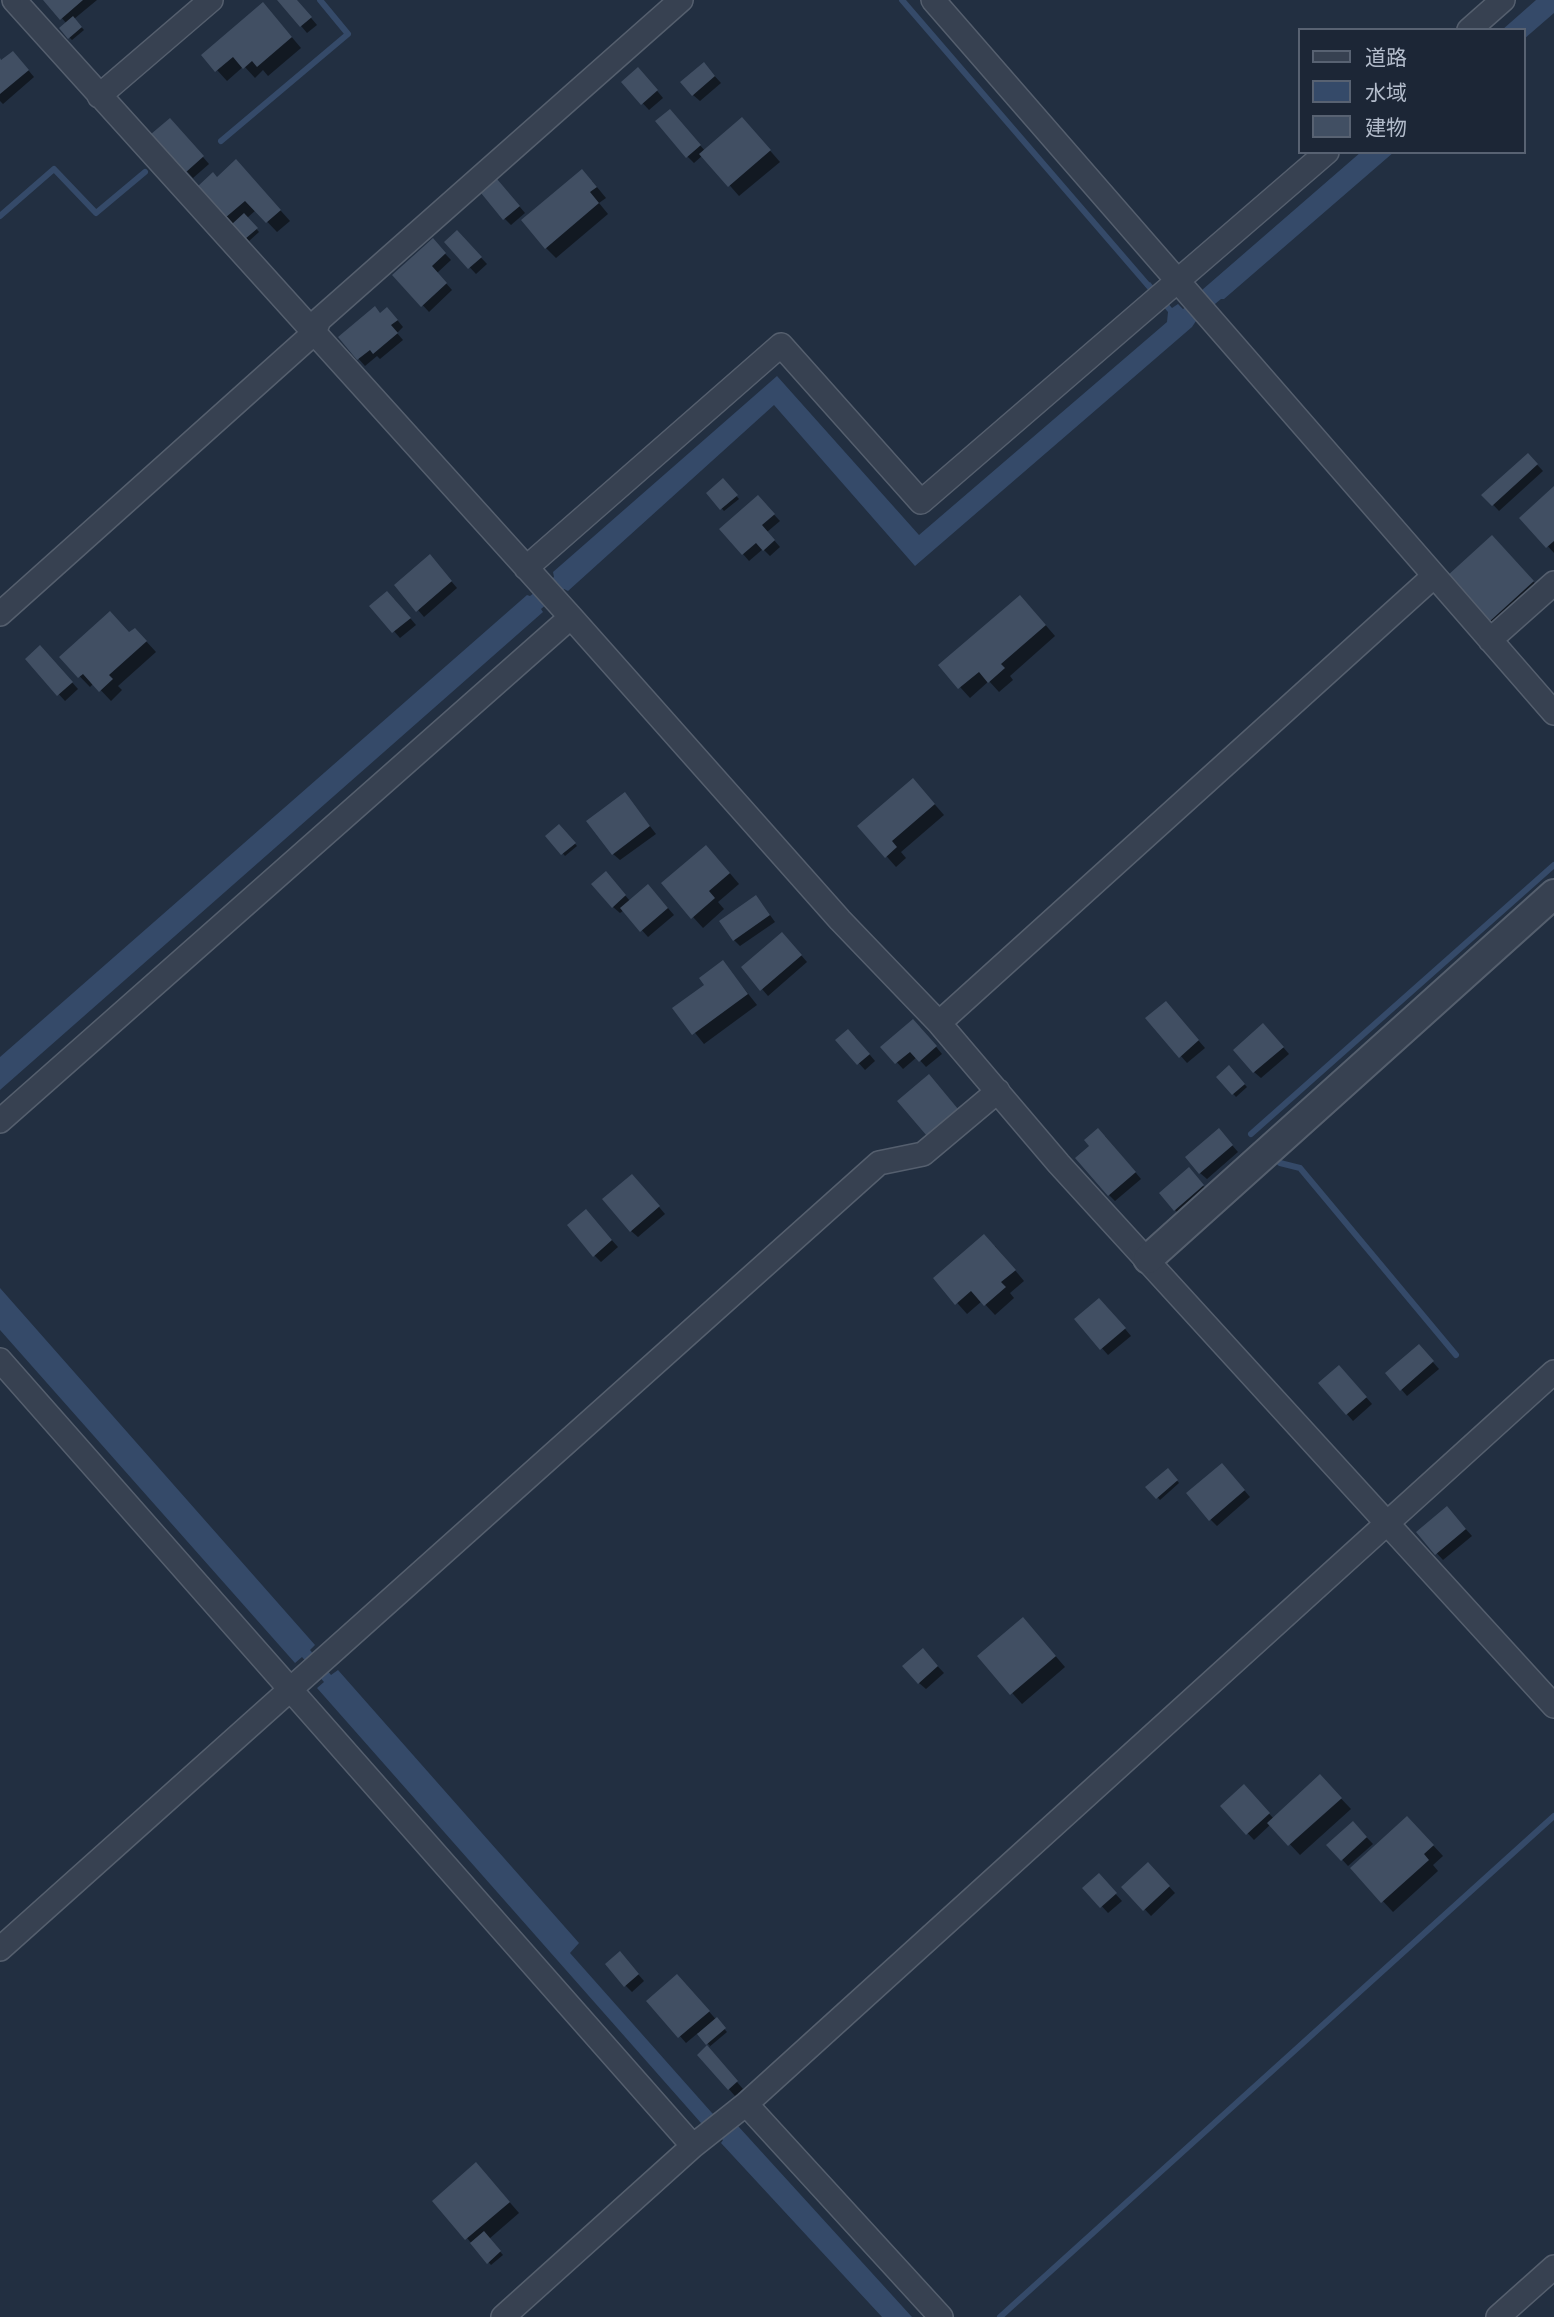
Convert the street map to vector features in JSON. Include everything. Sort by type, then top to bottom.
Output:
[{"type":"street","points":[[14,0],[840,920],[939,1023],[1059,1164],[1554,1706]]},
{"type":"street","points":[[99,96],[211,0]]},
{"type":"street","points":[[0,614],[314,333],[319,320],[681,0]]},
{"type":"street","points":[[933,0],[1172,292],[1213,320],[1554,713]]},
{"type":"street","points":[[1471,28],[1503,0]]},
{"type":"street","points":[[533,575],[781,345],[921,502],[1172,292],[1325,154]]},
{"type":"street","points":[[939,1023],[1434,576]]},
{"type":"street","points":[[1490,640],[1554,583]]},
{"type":"street","points":[[0,1121],[564,610]]},
{"type":"street","points":[[1148,1259],[1554,894]]},
{"type":"street","points":[[0,1948],[879,1163],[923,1154],[998,1091]]},
{"type":"street","points":[[0,1360],[291,1689],[701,2140]]},
{"type":"street","points":[[503,2317],[737,2111],[1554,1372]]},
{"type":"street","points":[[737,2111],[941,2317]]},
{"type":"street","points":[[1498,2317],[1554,2267]]},
{"type":"water","points":[[1536,0],[1554,0],[1554,13],[1526,37],[1526,28],[1504,28]]},
{"type":"water","points":[[1359,154],[1392,154],[1224,299],[1198,318],[1192,327],[915,566],[774,405],[568,591],[564,589],[541,609],[543,612],[0,1090],[0,1057],[527,595],[530,596],[554,577],[553,572],[777,376],[919,535],[1167,322],[1168,312],[1145,286],[1150,282],[1172,308],[1178,304],[1183,309],[1203,296],[1202,290]]},
{"type":"water","points":[[0,1288],[315,1645],[310,1650],[331,1675],[338,1670],[579,1943],[570,1953],[712,2113],[733,2130],[738,2126],[912,2317],[882,2317],[721,2143],[723,2140],[701,2123],[317,1688],[324,1682],[302,1657],[295,1663],[0,1330]]},
{"type":"building","points":[[43,0],[83,0],[60,20]]},
{"type":"building","points":[[277,0],[297,0],[312,17],[300,27]]},
{"type":"building","points":[[263,2],[292,37],[257,67],[252,61],[243,69],[233,57],[215,72],[201,55]]},
{"type":"building","points":[[73,16],[82,27],[68,39],[59,28]]},
{"type":"building","points":[[13,51],[29,70],[0,94],[0,58],[1,60]]},
{"type":"building","points":[[704,62],[715,76],[692,96],[680,82]]},
{"type":"building","points":[[638,67],[658,90],[641,105],[621,82]]},
{"type":"building","points":[[670,109],[701,145],[686,158],[655,121]]},
{"type":"building","points":[[742,117],[771,150],[728,187],[699,154]]},
{"type":"building","points":[[170,118],[204,156],[185,173],[151,134]]},
{"type":"building","points":[[236,159],[281,210],[266,223],[245,201],[225,218],[197,187],[213,172],[217,177]]},
{"type":"building","points":[[582,169],[597,187],[590,192],[599,203],[545,249],[521,220]]},
{"type":"building","points":[[497,179],[520,206],[503,220],[481,193]]},
{"type":"building","points":[[244,213],[258,228],[245,239],[232,224]]},
{"type":"building","points":[[457,230],[482,257],[468,269],[444,242]]},
{"type":"building","points":[[433,238],[446,253],[432,266],[447,283],[421,307],[392,275]]},
{"type":"building","points":[[375,306],[380,313],[387,307],[398,320],[391,325],[398,333],[373,354],[370,350],[357,360],[338,337]]},
{"type":"building","points":[[1528,453],[1538,464],[1492,506],[1481,495]]},
{"type":"building","points":[[723,478],[738,495],[720,510],[706,493]]},
{"type":"building","points":[[1554,486],[1554,541],[1546,548],[1519,518]]},
{"type":"building","points":[[758,495],[775,514],[762,525],[775,540],[763,551],[756,543],[742,555],[719,529]]},
{"type":"building","points":[[1492,535],[1534,581],[1489,622],[1447,576]]},
{"type":"building","points":[[430,554],[452,581],[416,612],[394,585]]},
{"type":"building","points":[[387,591],[411,618],[392,633],[369,606]]},
{"type":"building","points":[[1020,595],[1046,625],[1001,664],[1005,668],[988,683],[979,672],[958,689],[938,665]]},
{"type":"building","points":[[110,611],[129,632],[135,628],[147,641],[109,675],[113,679],[99,692],[83,674],[78,678],[59,657]]},
{"type":"building","points":[[40,645],[73,682],[57,696],[25,659]]},
{"type":"building","points":[[913,778],[935,804],[892,841],[897,847],[885,858],[857,826]]},
{"type":"building","points":[[625,792],[650,826],[612,855],[586,821]]},
{"type":"building","points":[[559,824],[576,843],[561,855],[545,836]]},
{"type":"building","points":[[706,845],[730,873],[709,891],[715,898],[691,919],[661,883]]},
{"type":"building","points":[[606,871],[626,895],[612,908],[591,884]]},
{"type":"building","points":[[648,884],[668,908],[640,932],[620,908]]},
{"type":"building","points":[[756,895],[770,915],[733,941],[719,921]]},
{"type":"building","points":[[782,932],[802,955],[760,991],[741,967]]},
{"type":"building","points":[[723,960],[748,994],[692,1035],[672,1008],[704,985],[699,978]]},
{"type":"building","points":[[1166,1001],[1199,1040],[1179,1058],[1145,1018]]},
{"type":"building","points":[[913,1019],[937,1046],[919,1062],[910,1052],[895,1064],[880,1047]]},
{"type":"building","points":[[1263,1023],[1284,1047],[1253,1073],[1233,1050]]},
{"type":"building","points":[[848,1029],[870,1054],[857,1065],[835,1040]]},
{"type":"building","points":[[1229,1065],[1245,1084],[1232,1095],[1216,1077]]},
{"type":"building","points":[[929,1074],[958,1109],[927,1136],[897,1101]]},
{"type":"building","points":[[1098,1128],[1136,1172],[1108,1196],[1075,1158],[1089,1146],[1084,1140]]},
{"type":"building","points":[[1219,1128],[1233,1145],[1199,1174],[1185,1157]]},
{"type":"building","points":[[1189,1167],[1204,1185],[1174,1211],[1159,1193]]},
{"type":"building","points":[[632,1174],[660,1206],[630,1232],[602,1199]]},
{"type":"building","points":[[586,1209],[612,1240],[593,1257],[567,1225]]},
{"type":"building","points":[[984,1234],[1016,1270],[1001,1282],[1006,1287],[984,1306],[971,1291],[955,1305],[933,1278]]},
{"type":"building","points":[[1099,1298],[1126,1328],[1100,1350],[1074,1319]]},
{"type":"building","points":[[1419,1344],[1434,1361],[1400,1391],[1385,1373]]},
{"type":"building","points":[[1339,1365],[1367,1397],[1346,1415],[1318,1383]]},
{"type":"building","points":[[1222,1463],[1245,1490],[1209,1521],[1186,1493]]},
{"type":"building","points":[[1168,1468],[1178,1480],[1156,1499],[1145,1487]]},
{"type":"building","points":[[1447,1506],[1466,1529],[1435,1555],[1416,1532]]},
{"type":"building","points":[[1023,1617],[1056,1656],[1010,1695],[977,1656]]},
{"type":"building","points":[[923,1648],[938,1666],[918,1684],[902,1666]]},
{"type":"building","points":[[1320,1774],[1342,1798],[1288,1846],[1267,1823]]},
{"type":"building","points":[[1244,1784],[1270,1813],[1246,1835],[1220,1806]]},
{"type":"building","points":[[1407,1816],[1434,1845],[1424,1854],[1429,1860],[1381,1903],[1350,1868]]},
{"type":"building","points":[[1353,1821],[1367,1837],[1341,1861],[1326,1845]]},
{"type":"building","points":[[1148,1862],[1170,1886],[1143,1911],[1121,1887]]},
{"type":"building","points":[[1099,1873],[1117,1893],[1100,1908],[1082,1888]]},
{"type":"building","points":[[620,1951],[639,1974],[624,1987],[605,1964]]},
{"type":"building","points":[[677,1974],[710,2011],[678,2038],[646,2001]]},
{"type":"building","points":[[717,2017],[726,2028],[706,2045],[697,2034]]},
{"type":"building","points":[[707,2045],[738,2081],[728,2090],[697,2055]]},
{"type":"building","points":[[476,2162],[510,2202],[465,2240],[432,2201]]},
{"type":"building","points":[[484,2231],[501,2251],[487,2264],[470,2243]]},
{"type":"waterway","points":[[221,141],[348,34],[320,0]]},
{"type":"waterway","points":[[902,0],[1152,290]]},
{"type":"waterway","points":[[0,216],[54,169],[96,213],[145,172]]},
{"type":"waterway","points":[[1251,1134],[1554,865]]},
{"type":"waterway","points":[[1280,1163],[1300,1168],[1456,1355]]},
{"type":"waterway","points":[[1000,2317],[1554,1816]]}]
